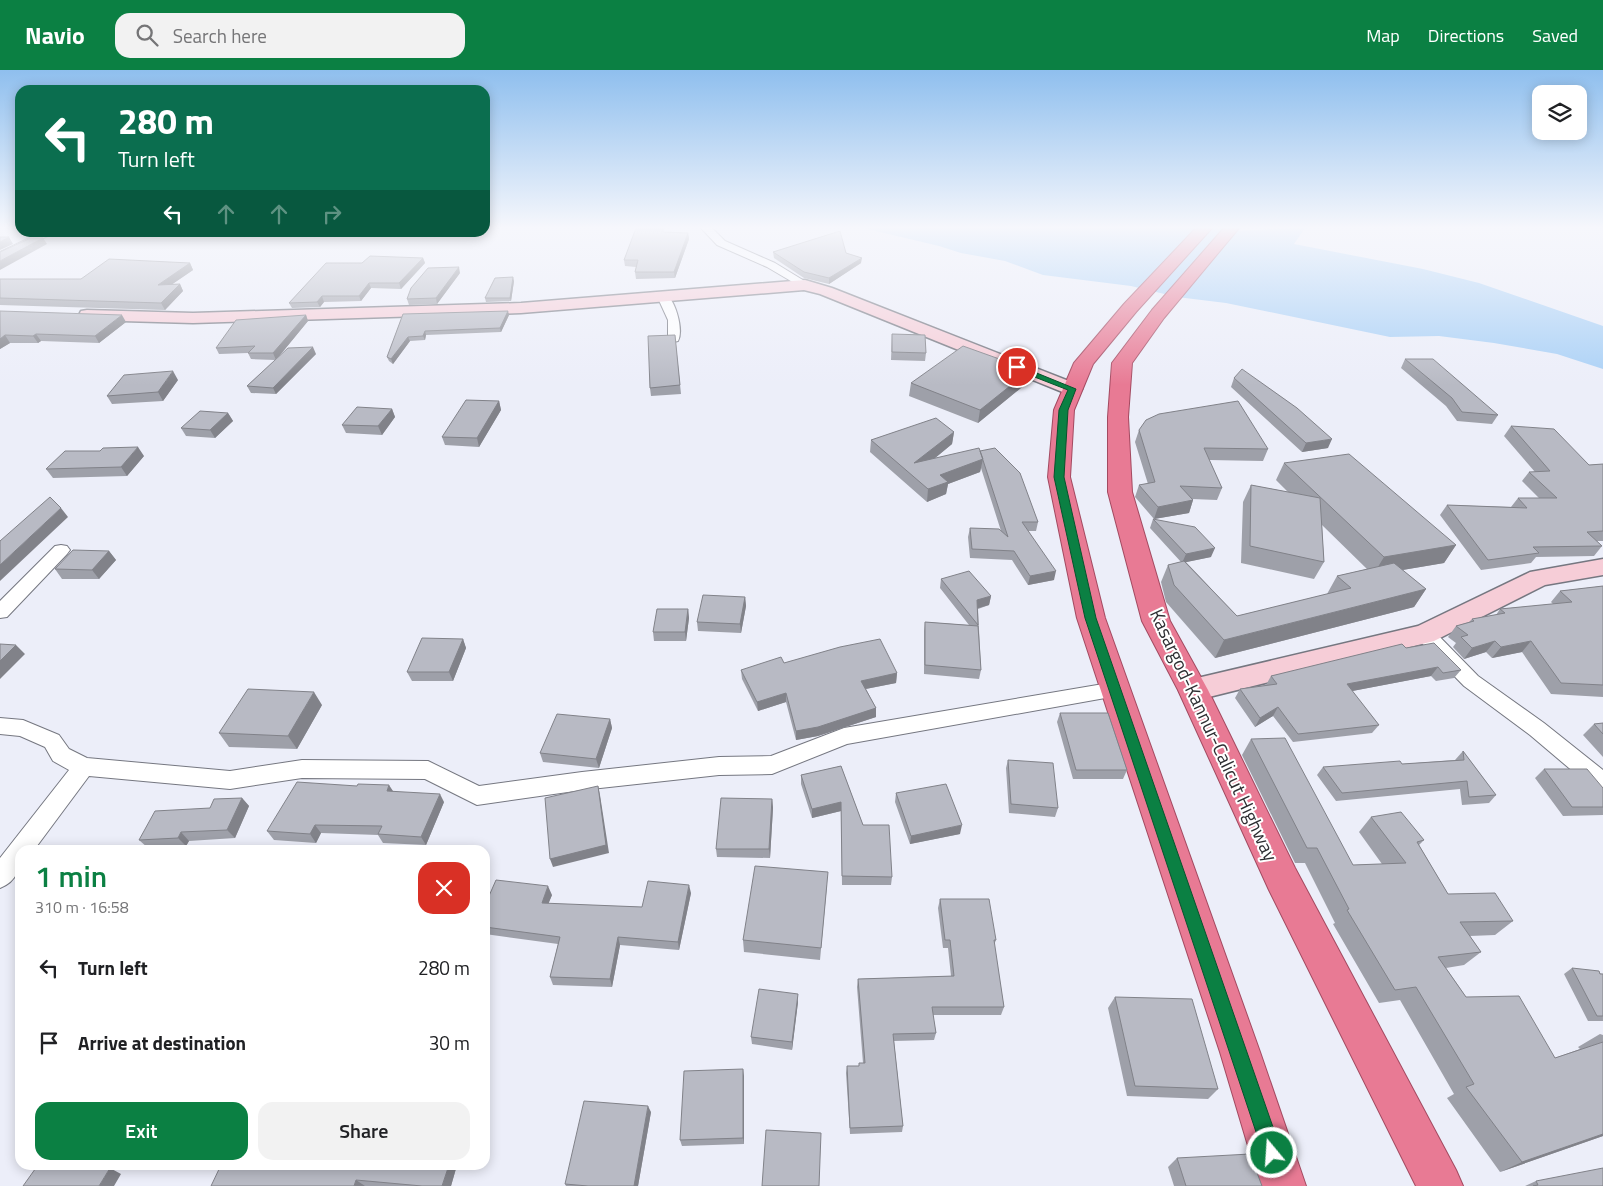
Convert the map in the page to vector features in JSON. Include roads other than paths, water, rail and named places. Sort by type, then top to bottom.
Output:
[{"type":"highway","name":"Kasargod-Kannur-Calicut Highway","points":[[1167,280],[1144,311],[1122,363],[1118,417],[1120,492],[1156,621],[1193,690],[1282,879],[1440,1186]]},
{"type":"highway","name":"Kasargod-Kannur-Calicut Highway","points":[[1177,280],[1084,363],[1064,410],[1059,477],[1091,618],[1237,1043],[1283,1186]]},
{"type":"main road","points":[[70,314],[144,317],[269,316],[521,308],[804,285],[826,290],[1072,389]]},
{"type":"main road","points":[[1193,690],[1424,634],[1539,578],[1603,567]]},
{"type":"street","points":[[796,280],[804,285]]},
{"type":"street","points":[[663,296],[674,320],[674,338]]},
{"type":"street","points":[[0,612],[60,550]]},
{"type":"street","points":[[1424,634],[1471,681],[1537,729],[1603,783]]},
{"type":"street","points":[[0,726],[23,728],[52,741],[61,755],[84,767],[230,780],[302,768],[428,770],[477,796],[582,781],[719,766],[772,765],[844,736],[1115,690]]},
{"type":"street","points":[[24,845],[84,767]]},
{"type":"street","points":[[0,876],[15,857]]},
{"type":"water","points":[[1084,280],[1467,280],[1603,326],[1603,369],[1557,354],[1439,336],[1390,337],[1226,303],[1177,297],[1131,286]]}]
